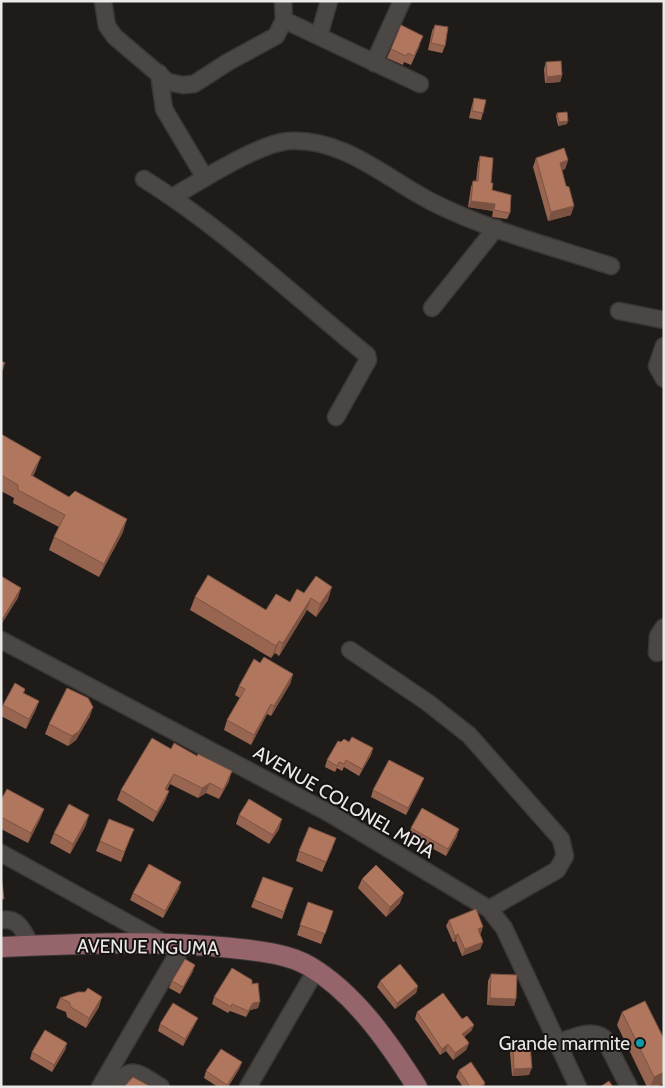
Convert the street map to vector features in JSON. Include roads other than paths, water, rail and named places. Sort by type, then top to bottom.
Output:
[{"type":"main road","name":"AVENUE NGUMA","points":[[1,948],[184,943],[286,956],[316,970],[355,1004],[376,1029],[417,1087]]},
{"type":"street","points":[[103,1],[107,26],[115,37],[130,52],[143,58],[168,82],[183,85],[194,84],[228,62],[276,36],[282,29],[284,20],[283,1]]},
{"type":"street","points":[[319,36],[329,1]]},
{"type":"street","points":[[374,62],[402,1]]},
{"type":"street","points":[[284,20],[420,84]]},
{"type":"street","points":[[159,72],[164,109],[205,178]]},
{"type":"street","points":[[172,197],[258,151],[281,142],[321,143],[380,170],[436,204],[496,228],[611,266]]},
{"type":"street","points":[[144,179],[172,197],[252,259],[367,356],[368,360],[336,416]]},
{"type":"street","points":[[432,308],[496,228]]},
{"type":"street","points":[[620,311],[664,320]]},
{"type":"street","points":[[664,346],[657,366],[664,379]]},
{"type":"street","points":[[657,653],[658,636],[664,627]]},
{"type":"street","name":"AVENUE COLONEL MPIA","points":[[1,640],[329,813],[489,909],[504,928],[578,1087]]},
{"type":"street","points":[[350,650],[427,702],[469,735],[561,839],[565,856],[557,870],[489,909]]},
{"type":"street","points":[[1,853],[164,943]]},
{"type":"street","points":[[1,920],[8,919],[20,925],[30,946]]},
{"type":"street","points":[[100,1087],[184,943]]},
{"type":"street","points":[[248,1087],[316,970]]},
{"type":"street","points":[[558,1043],[592,1032],[599,1034],[604,1038],[629,1087]]},
{"type":"street","points":[[115,1087],[122,1075],[129,1072],[140,1074],[161,1087]]},
{"type":"place","name":"Grande marmite","points":[[640,1043]]}]
